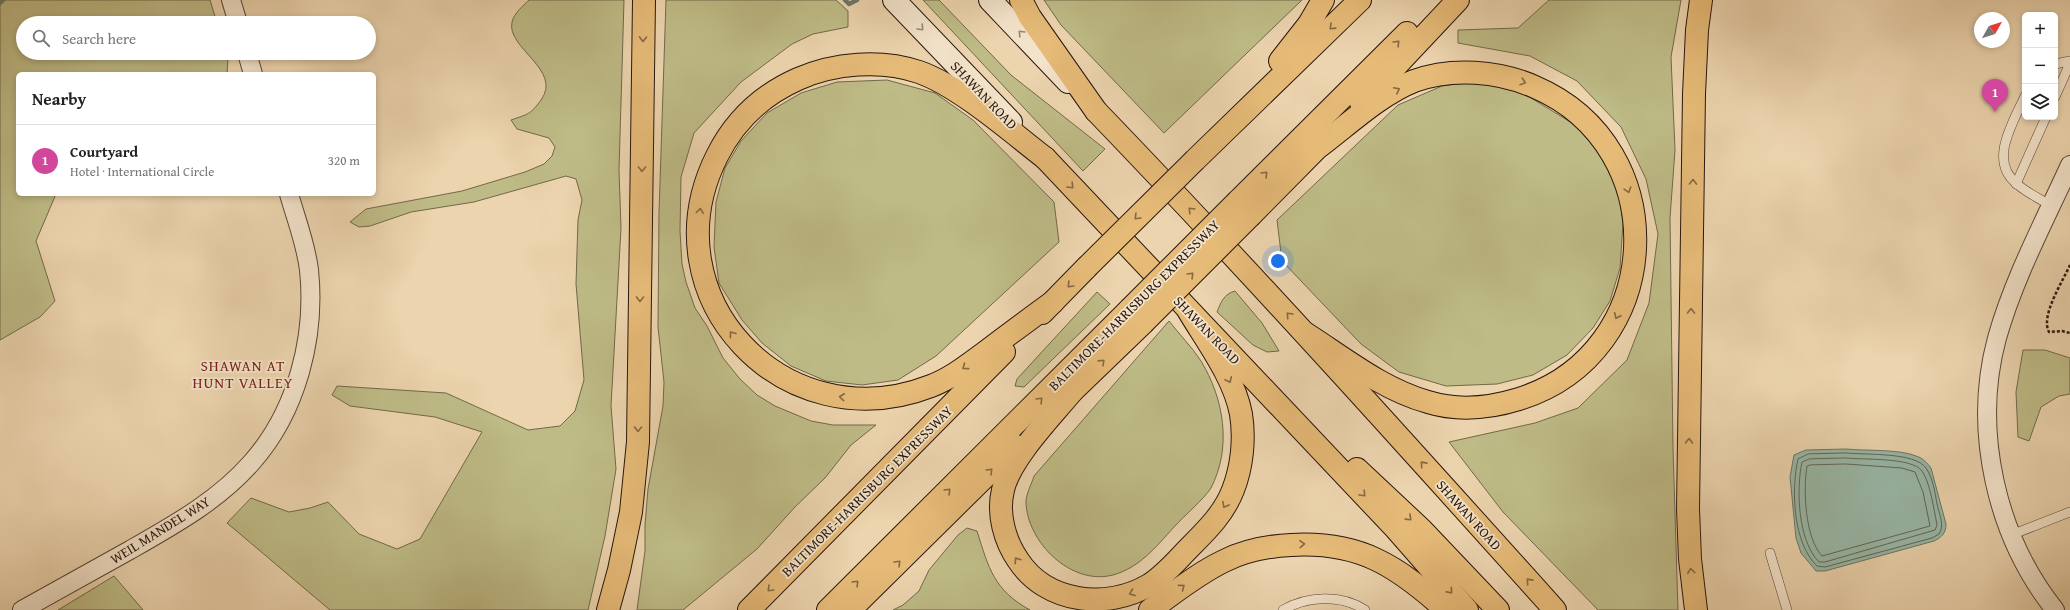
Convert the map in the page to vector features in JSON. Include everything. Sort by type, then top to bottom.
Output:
[{"type":"main road","points":[[608,610],[619,570],[631,512],[638,442],[644,0]]},
{"type":"main road","name":"SHAWAN ROAD","points":[[894,0],[1396,529],[1467,610]]},
{"type":"main road","name":"SHAWAN ROAD","points":[[990,0],[1192,211],[1305,333],[1555,610]]},
{"type":"main road","points":[[1022,0],[1030,17],[1096,111]]},
{"type":"main road","points":[[1218,138],[1309,24],[1323,0]]},
{"type":"main road","name":"BALTIMORE-HARRISBURG EXPRESSWAY","points":[[749,610],[1087,267],[1360,0]]},
{"type":"main road","name":"BALTIMORE-HARRISBURG EXPRESSWAY","points":[[828,610],[1137,316],[1244,208],[1440,0]]},
{"type":"main road","points":[[1320,146],[1458,0]]},
{"type":"main road","points":[[1696,610],[1690,559],[1688,509],[1694,94],[1697,30],[1701,0]]},
{"type":"main road","points":[[1045,158],[967,99],[943,83],[920,72],[900,67],[876,64],[831,68],[809,74],[769,94],[749,110],[735,126],[722,144],[702,193],[698,237],[700,261],[706,284],[723,320],[735,338],[751,355],[786,379],[830,396],[858,399],[886,398],[911,393],[932,386],[952,376],[1052,302]]},
{"type":"main road","points":[[1244,208],[1320,146],[1387,95],[1414,81],[1437,75],[1464,73],[1508,77],[1529,84],[1551,94],[1584,118],[1598,133],[1613,153],[1622,170],[1630,192],[1637,240],[1635,262],[1630,285],[1613,326],[1599,346],[1582,364],[1546,389],[1501,405],[1455,407],[1430,403],[1409,396],[1379,381],[1305,333]]},
{"type":"main road","points":[[1137,316],[1074,389],[1010,471],[1002,490],[1001,511],[1004,531],[1016,557],[1024,569],[1037,581],[1057,593],[1077,599],[1096,602],[1116,599],[1148,585],[1162,576],[1214,523],[1233,491],[1239,471],[1243,434],[1241,414],[1235,393],[1227,376],[1188,310]]},
{"type":"main road","points":[[1255,380],[1370,480],[1422,530],[1498,610]]},
{"type":"main road","points":[[850,610],[1074,389]]},
{"type":"main road","points":[[1150,610],[1200,574],[1225,560],[1253,550],[1281,545],[1310,544],[1336,546],[1370,556],[1390,566],[1416,583],[1446,610]]},
{"type":"street","points":[[231,0],[236,16]]},
{"type":"street","points":[[249,60],[252,72]]},
{"type":"street","points":[[2055,610],[2034,579],[2011,535],[2000,505],[1990,455],[1988,399],[1991,367],[1997,339],[2006,311],[2070,166]]},
{"type":"street","name":"WEIL MANDEL WAY","points":[[22,610],[196,511],[236,479],[269,441],[286,409],[299,376],[308,338],[310,303],[309,269],[290,196]]},
{"type":"lane","points":[[2058,64],[2070,62]]},
{"type":"lane","points":[[2058,90],[2070,62]]},
{"type":"lane","points":[[2022,103],[2005,142],[2003,158],[2006,171],[2016,184],[2052,206]]},
{"type":"lane","points":[[2016,184],[2045,120]]},
{"type":"lane","points":[[2011,535],[2070,512]]},
{"type":"lane","points":[[1770,553],[1787,610]]},
{"type":"lane","points":[[1283,610],[1293,604],[1310,599],[1344,601],[1365,610]]},
{"type":"path","points":[[2070,265],[2047,316],[2046,326],[2049,332],[2062,331],[2070,333]]},
{"type":"shaded area","points":[[0,0],[210,0],[215,16],[16,16],[16,60],[228,60],[227,72],[16,72],[16,196],[55,196],[36,241],[55,301],[40,317],[0,340]]},
{"type":"shaded area","points":[[529,0],[624,0],[619,170],[621,228],[611,406],[616,469],[605,536],[588,610],[330,610],[227,523],[251,498],[289,512],[310,508],[328,502],[359,534],[397,549],[420,539],[482,432],[435,417],[350,406],[332,395],[337,386],[446,393],[528,430],[560,426],[575,411],[584,380],[576,284],[578,220],[582,200],[576,179],[566,176],[474,202],[411,212],[370,226],[359,227],[350,222],[366,209],[462,191],[525,172],[544,164],[552,156],[555,147],[549,138],[517,129],[511,120],[525,115],[534,109],[541,100],[546,89],[545,79],[540,69],[517,41],[512,32],[512,22],[515,16]]},
{"type":"shaded area","points":[[666,0],[836,0],[848,11],[848,27],[813,34],[792,44],[741,82],[694,133],[681,177],[680,231],[682,264],[686,282],[695,308],[707,326],[723,358],[740,379],[757,395],[775,406],[811,421],[833,425],[876,425],[851,445],[825,478],[795,507],[757,549],[683,610],[637,610],[645,551],[645,525],[648,489],[663,406],[664,382],[658,327],[659,213]]},
{"type":"shaded area","points":[[923,0],[939,0],[1011,75],[1105,149],[1083,171]]},
{"type":"shaded area","points":[[1044,0],[1302,0],[1164,133],[1061,25]]},
{"type":"shaded area","points":[[1549,0],[1681,0],[1671,57],[1675,150],[1670,218],[1673,449],[1678,610],[1598,610],[1503,512],[1449,442],[1535,423],[1578,408],[1627,360],[1649,303],[1658,234],[1646,179],[1621,127],[1577,81],[1530,56],[1458,43],[1458,30],[1518,28]]},
{"type":"shaded area","points":[[887,80],[935,93],[973,120],[1054,202],[1059,242],[936,356],[898,380],[862,385],[826,381],[791,366],[762,343],[742,320],[719,283],[714,247],[716,202],[725,168],[741,141],[767,113],[801,93],[837,82]]},
{"type":"shaded area","points":[[1478,81],[1513,87],[1577,126],[1596,149],[1618,187],[1623,223],[1620,268],[1610,301],[1593,328],[1567,355],[1533,375],[1497,384],[1446,386],[1399,372],[1361,344],[1282,261],[1277,220],[1398,105],[1442,86]]},
{"type":"shaded area","points":[[1235,291],[1262,323],[1279,351],[1267,352],[1253,345],[1217,312],[1226,296]]},
{"type":"shaded area","points":[[1097,292],[1110,304],[1024,387],[1015,386],[1017,379]]},
{"type":"shaded area","points":[[1169,321],[1201,361],[1215,391],[1220,407],[1223,440],[1222,456],[1218,472],[1211,488],[1204,497],[1154,549],[1139,562],[1122,572],[1113,575],[1097,577],[1082,574],[1067,567],[1054,558],[1043,546],[1034,532],[1028,517],[1026,499],[1028,492],[1034,476]]},
{"type":"shaded area","points":[[2023,350],[2045,350],[2070,358],[2070,394],[2059,396],[2041,407],[2029,441],[2018,437],[2016,392]]},
{"type":"shaded area","points":[[967,528],[977,531],[985,557],[994,577],[1008,595],[1030,610],[893,610],[903,605],[919,591],[929,570],[958,535]]},
{"type":"shaded area","points":[[114,576],[143,610],[58,610]]},
{"type":"water","points":[[1846,449],[1901,452],[1918,457],[1925,461],[1931,468],[1946,524],[1943,534],[1934,541],[1825,571],[1816,571],[1801,553],[1796,538],[1790,477],[1794,455],[1806,450]]},
{"type":"waterway","points":[[0,3],[3,0]]},
{"type":"waterway","points":[[845,0],[849,4],[857,0]]},
{"type":"place","name":"Courtyard","points":[[1995,112]]},
{"type":"district","name":"SHAWAN AT HUNT VALLEY","points":[[243,374]]}]
